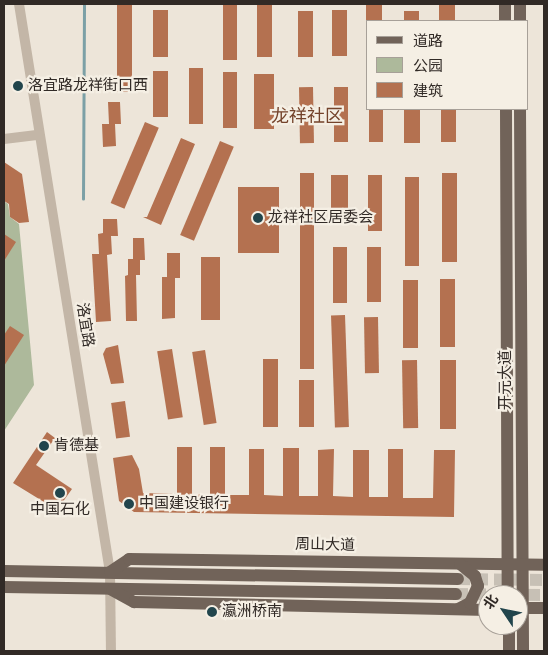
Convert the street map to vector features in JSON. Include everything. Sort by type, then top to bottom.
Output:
[{"type":"main road","points":[[505,4],[505,20]]},
{"type":"main road","points":[[520,4],[520,20]]},
{"type":"main road","name":"开元大道","points":[[506,110],[508,585]]},
{"type":"main road","name":"开元大道","points":[[520,110],[522,585]]},
{"type":"main road","name":"周山大道","points":[[107,572],[129,558],[544,565]]},
{"type":"main road","points":[[458,609],[470,603],[478,586],[475,576],[460,564]]},
{"type":"main road","name":"周山大道","points":[[4,571],[458,579]]},
{"type":"main road","points":[[4,588],[456,594]]},
{"type":"main road","points":[[108,590],[134,602],[478,610]]},
{"type":"main road","points":[[528,608],[544,608]]},
{"type":"main road","points":[[509,635],[509,651]]},
{"type":"main road","name":"开元大道","points":[[522,635],[523,651]]},
{"type":"street","name":"洛宜路","points":[[14,4],[37,135],[107,572],[111,651]]},
{"type":"street","name":"洛宜路","points":[[19,4],[37,135]]},
{"type":"street","points":[[4,140],[37,135]]},
{"type":"street","name":"洛宜路","points":[[105,651],[108,590]]},
{"type":"green space","points":[[4,201],[8,204],[10,217],[19,224],[34,385],[4,431]]},
{"type":"building","points":[[117,4],[132,4],[132,92],[117,92]]},
{"type":"building","points":[[223,4],[237,4],[237,60],[223,60]]},
{"type":"building","points":[[257,4],[272,4],[272,57],[257,57]]},
{"type":"building","points":[[366,4],[382,4],[382,20],[366,20]]},
{"type":"building","points":[[439,4],[455,4],[455,20],[439,20]]},
{"type":"building","points":[[153,10],[168,10],[168,57],[153,57]]},
{"type":"building","points":[[332,10],[347,10],[347,56],[332,56]]},
{"type":"building","points":[[298,11],[313,11],[313,57],[298,57]]},
{"type":"building","points":[[404,11],[419,11],[419,20],[404,20]]},
{"type":"building","points":[[189,68],[203,68],[203,124],[189,124]]},
{"type":"building","points":[[153,71],[168,71],[168,117],[153,117]]},
{"type":"building","points":[[223,72],[237,72],[237,128],[223,128]]},
{"type":"building","points":[[254,74],[274,74],[274,129],[254,129]]},
{"type":"building","points":[[299,87],[313,87],[314,143],[300,143]]},
{"type":"building","points":[[334,87],[348,87],[348,142],[334,142]]},
{"type":"building","points":[[108,102],[120,102],[121,124],[115,124],[116,146],[103,147],[102,124],[109,124]]},
{"type":"building","points":[[369,110],[383,110],[383,142],[369,142]]},
{"type":"building","points":[[404,110],[420,110],[420,143],[404,143]]},
{"type":"building","points":[[441,110],[456,110],[456,142],[441,142]]},
{"type":"building","points":[[145,122],[159,128],[124,209],[111,203]]},
{"type":"building","points":[[181,138],[195,144],[161,225],[143,217],[147,217]]},
{"type":"building","points":[[220,141],[234,147],[194,241],[180,235]]},
{"type":"building","points":[[4,162],[22,174],[29,222],[19,223],[10,217],[9,204],[4,201]]},
{"type":"building","points":[[300,173],[314,173],[314,369],[300,369]]},
{"type":"building","points":[[442,173],[457,173],[457,262],[442,262]]},
{"type":"building","points":[[331,175],[348,175],[348,212],[331,212]]},
{"type":"building","points":[[368,175],[382,175],[382,231],[368,231]]},
{"type":"building","points":[[405,177],[419,177],[419,266],[405,266]]},
{"type":"building","points":[[238,187],[279,187],[279,253],[238,253]]},
{"type":"building","points":[[103,219],[117,219],[118,236],[111,236],[112,254],[107,255],[111,321],[96,322],[92,254],[99,254],[98,234],[103,233]]},
{"type":"building","points":[[4,234],[16,242],[4,261]]},
{"type":"building","points":[[133,238],[144,238],[145,260],[140,260],[140,275],[136,275],[137,321],[126,321],[125,276],[128,275],[128,259],[133,259]]},
{"type":"building","points":[[333,247],[347,247],[347,303],[333,303]]},
{"type":"building","points":[[367,247],[381,247],[381,302],[367,302]]},
{"type":"building","points":[[167,253],[180,253],[180,278],[175,278],[175,318],[162,319],[162,277],[167,277]]},
{"type":"building","points":[[201,257],[220,257],[220,320],[201,320]]},
{"type":"building","points":[[440,279],[455,279],[455,347],[440,347]]},
{"type":"building","points":[[403,280],[418,280],[418,348],[403,348]]},
{"type":"building","points":[[331,315],[345,315],[349,427],[335,427]]},
{"type":"building","points":[[364,317],[378,317],[379,373],[365,373]]},
{"type":"building","points":[[10,326],[24,335],[4,366],[4,335]]},
{"type":"building","points":[[118,345],[124,383],[111,384],[103,354],[106,348]]},
{"type":"building","points":[[172,349],[183,417],[168,419],[157,351]]},
{"type":"building","points":[[205,350],[217,423],[204,425],[192,352]]},
{"type":"building","points":[[263,359],[278,359],[278,427],[263,427]]},
{"type":"building","points":[[402,360],[417,360],[418,428],[403,428]]},
{"type":"building","points":[[440,360],[456,360],[456,429],[440,429]]},
{"type":"building","points":[[299,380],[314,380],[314,427],[299,427]]},
{"type":"building","points":[[125,401],[130,437],[116,439],[111,403]]},
{"type":"building","points":[[47,432],[55,438],[36,465],[72,489],[57,510],[13,483]]},
{"type":"building","points":[[177,447],[192,447],[192,494],[210,495],[210,447],[225,447],[225,495],[249,495],[249,449],[264,449],[264,495],[283,496],[283,448],[299,448],[299,496],[318,496],[318,450],[334,449],[333,496],[353,497],[353,450],[369,450],[369,497],[388,497],[388,449],[403,449],[403,498],[433,498],[434,450],[455,450],[454,517],[134,512],[119,501],[113,458],[132,455],[139,469],[143,493],[177,494]]},
{"type":"waterway","points":[[83,199],[84,4]]},
{"type":"tunnel","points":[[458,579],[544,580]]},
{"type":"tunnel","points":[[456,594],[544,595]]},
{"type":"place","name":"洛宜路龙祥街口西","points":[[18,86]]},
{"type":"place","name":"龙祥社区居委会","points":[[258,218]]},
{"type":"place","name":"肯德基","points":[[44,446]]},
{"type":"place","name":"中国石化","points":[[60,493]]},
{"type":"place","name":"中国建设银行","points":[[129,504]]},
{"type":"place","name":"瀛洲桥南","points":[[212,612]]},
{"type":"district","name":"龙祥社区","points":[[307,116]]}]
